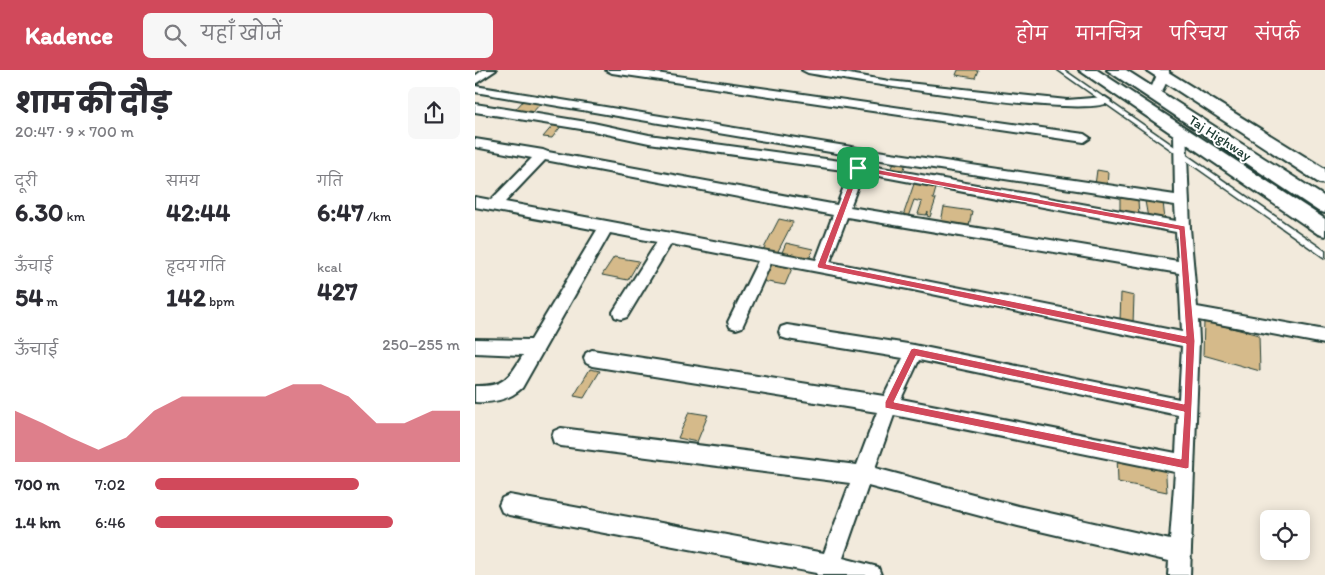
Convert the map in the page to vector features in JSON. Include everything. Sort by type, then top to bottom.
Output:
[{"type":"main road","points":[[1087,70],[1325,229]]},
{"type":"main road","name":"Taj Highway","points":[[1115,70],[1325,206]]},
{"type":"main road","points":[[1160,72],[1325,178]]},
{"type":"street","points":[[475,81],[489,70]]},
{"type":"street","points":[[612,70],[1084,138]]},
{"type":"street","points":[[808,70],[889,84],[1067,104],[1105,101]]},
{"type":"street","points":[[1154,95],[1160,72]]},
{"type":"street","points":[[475,89],[864,153],[1182,201]]},
{"type":"street","points":[[475,108],[593,127],[649,139],[858,168],[1183,228]]},
{"type":"street","points":[[1179,575],[1191,341],[1185,268],[1180,132]]},
{"type":"street","points":[[475,143],[543,154],[842,211],[1185,268]]},
{"type":"street","points":[[821,266],[864,153]]},
{"type":"street","points":[[494,205],[543,154]]},
{"type":"street","points":[[475,202],[821,266],[1191,341]]},
{"type":"street","points":[[475,394],[488,395],[509,390],[516,382],[607,226]]},
{"type":"street","points":[[621,312],[667,237]]},
{"type":"street","points":[[737,322],[767,257]]},
{"type":"street","points":[[1189,312],[1325,337]]},
{"type":"street","points":[[787,332],[914,352],[1188,409]]},
{"type":"street","points":[[475,346],[535,348]]},
{"type":"street","points":[[828,570],[888,405],[914,352]]},
{"type":"street","points":[[591,358],[888,405],[1186,465]]},
{"type":"street","points":[[561,437],[863,475],[1018,516],[1180,553]]},
{"type":"street","points":[[509,505],[828,570],[870,575]]},
{"type":"lane","points":[[1061,70],[1325,255]]},
{"type":"building","points":[[958,70],[978,70],[975,78],[956,75]]},
{"type":"building","points":[[524,100],[542,102],[531,114],[513,112]]},
{"type":"building","points":[[554,124],[562,125],[552,138],[543,137]]},
{"type":"building","points":[[896,158],[907,160],[902,175],[890,173]]},
{"type":"building","points":[[1097,170],[1108,172],[1107,187],[1095,185]]},
{"type":"building","points":[[915,181],[937,185],[933,199],[936,199],[930,217],[927,216],[928,212],[926,215],[918,214],[922,202],[914,200],[908,217],[903,216]]},
{"type":"building","points":[[1120,198],[1138,200],[1139,216],[1120,213]]},
{"type":"building","points":[[1145,201],[1163,202],[1165,220],[1148,218]]},
{"type":"building","points":[[944,207],[972,211],[969,226],[941,222]]},
{"type":"building","points":[[779,219],[793,222],[776,255],[762,252]]},
{"type":"building","points":[[786,243],[813,249],[808,262],[780,257]]},
{"type":"building","points":[[614,257],[639,261],[628,280],[602,275]]},
{"type":"building","points":[[771,262],[793,266],[785,285],[762,281]]},
{"type":"building","points":[[1121,293],[1134,296],[1133,324],[1120,321]]},
{"type":"building","points":[[1204,321],[1259,335],[1260,371],[1203,355]]},
{"type":"building","points":[[590,369],[600,371],[584,398],[574,396]]},
{"type":"building","points":[[689,412],[708,415],[697,442],[678,438]]},
{"type":"building","points":[[1117,455],[1165,463],[1167,492],[1118,482]]},
{"type":"route","points":[[858,168],[821,266],[1191,341],[1186,465],[888,405],[914,352],[1188,409],[1191,341],[1183,228],[858,168]]}]
